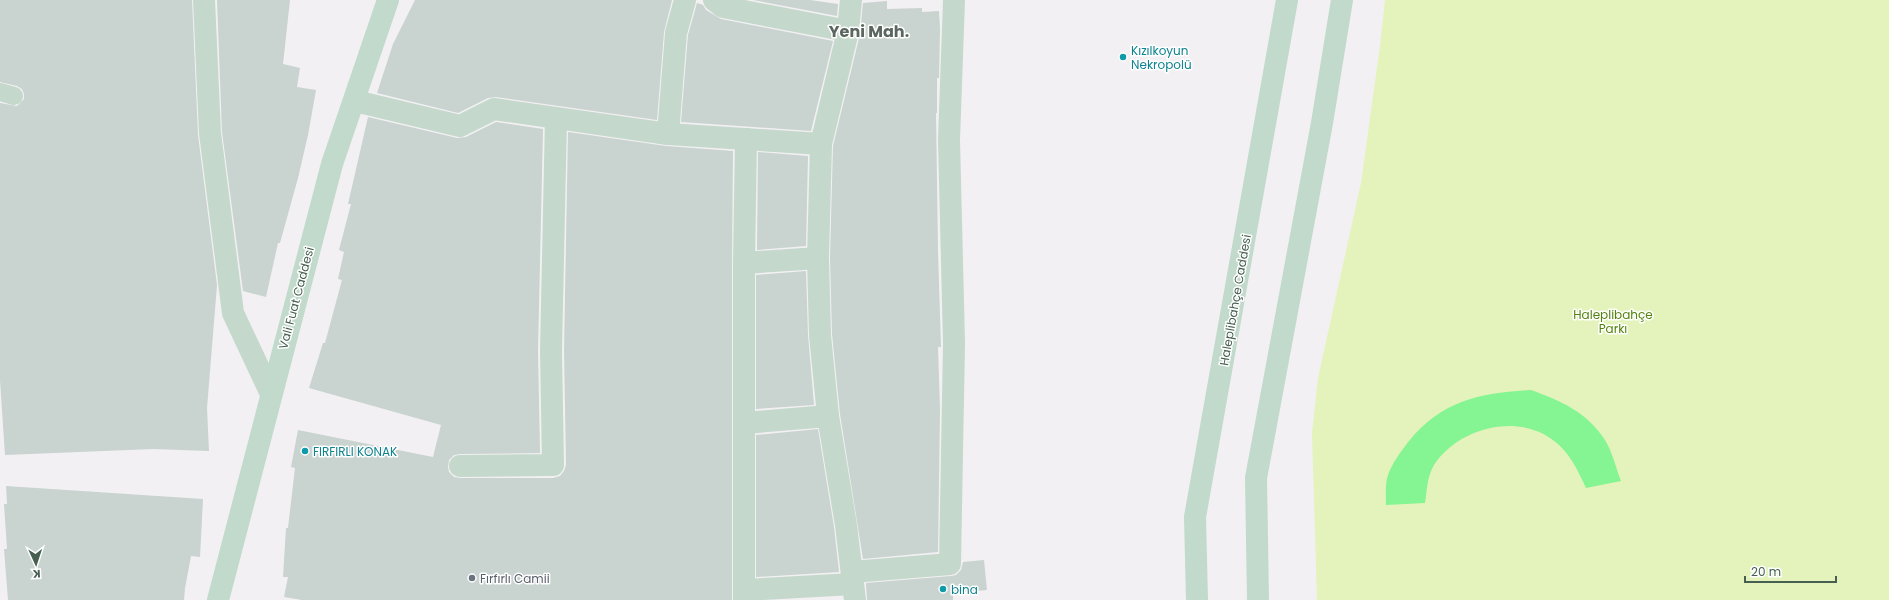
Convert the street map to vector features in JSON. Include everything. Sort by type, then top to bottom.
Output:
[{"type":"main road","name":"Vali Fuat Caddesi","points":[[218,600],[332,164],[355,101],[388,0]]},
{"type":"main road","name":"Haleplibahçe Caddesi","points":[[1197,600],[1195,517],[1287,0]]},
{"type":"main road","points":[[1258,600],[1256,478],[1322,123],[1342,0]]},
{"type":"street","points":[[204,0],[210,133],[233,313],[271,394]]},
{"type":"street","points":[[668,134],[676,34],[685,0]]},
{"type":"street","points":[[714,0],[723,7],[848,31]]},
{"type":"street","points":[[851,0],[848,31],[821,144],[818,258],[820,335],[828,416],[853,586]]},
{"type":"street","points":[[746,139],[744,263],[745,595],[853,586],[950,564],[954,343],[949,140],[954,0]]},
{"type":"street","points":[[355,101],[460,126],[494,109],[668,134],[821,144]]},
{"type":"street","points":[[460,466],[553,465],[551,351],[556,118]]},
{"type":"street","points":[[744,263],[818,258]]},
{"type":"street","points":[[745,423],[828,416]]},
{"type":"green space","name":"Haleplibahçe Parkı","points":[[1385,0],[1889,0],[1889,600],[1317,600],[1312,433],[1318,378],[1361,183]]},
{"type":"shaded area","points":[[1531,390],[1563,403],[1582,415],[1598,430],[1612,454],[1621,481],[1586,488],[1575,465],[1559,445],[1544,434],[1528,428],[1510,426],[1493,428],[1475,433],[1459,441],[1445,452],[1434,465],[1430,474],[1425,503],[1386,505],[1386,482],[1392,466],[1409,441],[1435,416],[1464,401],[1495,393]]},
{"type":"building","points":[[0,0],[192,0],[198,135],[217,285],[207,408],[209,451],[153,449],[5,455],[0,380],[0,103],[17,106],[24,99],[24,94],[22,89],[17,86],[0,82]]},
{"type":"building","points":[[217,0],[290,0],[283,64],[300,68],[297,87],[316,90],[298,178],[280,243],[278,243],[266,297],[243,291],[222,132]]},
{"type":"building","points":[[415,0],[672,0],[664,32],[657,120],[496,97],[488,98],[458,113],[377,93],[393,44]]},
{"type":"building","points":[[753,0],[810,0],[838,4],[837,16]]},
{"type":"building","points":[[887,1],[887,9],[922,8],[922,12],[939,11],[939,78],[937,78],[936,113],[941,347],[938,347],[940,409],[938,552],[863,559],[840,414],[832,334],[830,258],[833,146],[860,34],[863,3]]},
{"type":"building","points":[[697,3],[703,5],[706,10],[721,19],[833,41],[811,131],[681,122],[688,35]]},
{"type":"building","points":[[368,117],[457,138],[466,137],[496,122],[543,129],[538,351],[540,453],[454,455],[449,460],[449,472],[454,477],[460,478],[553,478],[560,476],[566,465],[564,351],[568,132],[666,146],[733,151],[732,600],[302,600],[284,597],[288,577],[283,577],[286,528],[288,528],[295,468],[291,467],[298,430],[433,457],[441,425],[309,388],[323,343],[325,343],[342,280],[338,279],[344,252],[339,250],[351,204],[348,204]]},
{"type":"building","points":[[758,152],[808,156],[806,246],[757,250]]},
{"type":"building","points":[[806,271],[808,335],[814,405],[756,409],[756,275]]},
{"type":"building","points":[[818,429],[834,527],[839,572],[756,577],[756,435]]},
{"type":"building","points":[[6,486],[203,499],[200,557],[191,556],[184,600],[8,600],[4,549],[7,549],[4,504],[7,504]]},
{"type":"building","points":[[984,560],[987,590],[953,593],[953,600],[867,600],[866,583],[951,576],[956,575],[961,570],[963,562]]},
{"type":"place","name":"Kızılkoyun Nekropolü","points":[[1123,57]]},
{"type":"place","name":"FIRFIRLI KONAK","points":[[305,451]]},
{"type":"place","name":"Fırfırlı Camii","points":[[472,578]]},
{"type":"place","name":"bina","points":[[943,589]]},
{"type":"district","name":"Yeni Mah.","points":[[869,31]]}]
